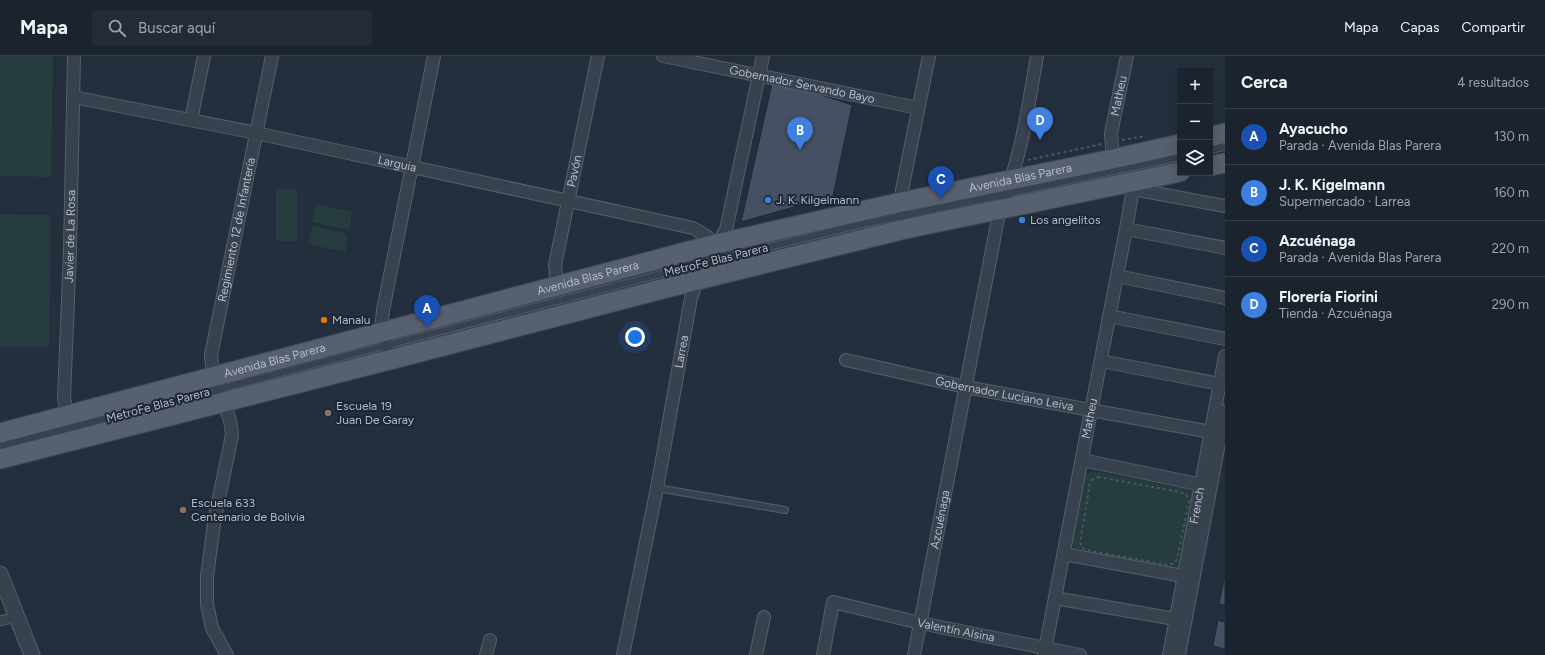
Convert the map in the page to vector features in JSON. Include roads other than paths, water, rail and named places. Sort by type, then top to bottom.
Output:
[{"type":"main road","points":[[1213,136],[1225,133]]},
{"type":"main road","name":"Avenida Blas Parera","points":[[0,459],[218,390],[386,346],[557,286],[716,244],[903,215],[1006,193],[1113,159],[1177,145]]},
{"type":"main road","points":[[1213,165],[1225,163]]},
{"type":"main road","name":"Avenida Blas Parera","points":[[0,433],[67,416],[218,390],[386,346],[696,280],[903,215],[1006,193],[1132,186],[1177,173]]},
{"type":"street","name":"Javier de La Rosa","points":[[67,416],[64,398],[70,250],[74,56]]},
{"type":"street","points":[[191,120],[204,56]]},
{"type":"street","name":"Regimiento 12 de Infantería","points":[[227,655],[212,628],[207,604],[207,576],[216,517],[232,435],[232,423],[218,390],[211,355],[272,56]]},
{"type":"street","points":[[386,346],[383,310],[434,56]]},
{"type":"street","name":"Pavón","points":[[557,286],[555,265],[598,56]]},
{"type":"street","name":"Gobernador Servando Bayo","points":[[663,56],[918,108]]},
{"type":"street","name":"Larrea","points":[[623,655],[691,298],[696,280],[716,244],[726,230],[763,56]]},
{"type":"street","points":[[903,215],[902,190],[929,56]]},
{"type":"street","name":"Azcuénaga","points":[[914,655],[965,387],[1006,193],[1017,162],[1038,56]]},
{"type":"street","name":"Matheu","points":[[1113,159],[1111,133],[1127,56]]},
{"type":"street","name":"Larguia","points":[[73,97],[256,133],[693,228],[705,234],[716,244]]},
{"type":"street","points":[[1132,186],[1225,206]]},
{"type":"street","name":"Matheu","points":[[1045,652],[1126,229],[1132,186]]},
{"type":"street","points":[[1126,229],[1225,248]]},
{"type":"street","points":[[1117,276],[1225,298]]},
{"type":"street","points":[[1109,316],[1225,339]]},
{"type":"street","name":"French","points":[[1173,655],[1206,485],[1211,432],[1222,385],[1225,356]]},
{"type":"street","name":"Gobernador Luciano Leiva","points":[[846,360],[965,387],[1211,432]]},
{"type":"street","points":[[1101,361],[1222,385]]},
{"type":"street","name":"French","points":[[1173,655],[1175,619],[1183,576],[1225,411]]},
{"type":"street","points":[[1082,460],[1206,485]]},
{"type":"street","points":[[1064,554],[1183,576]]},
{"type":"street","points":[[0,574],[32,655]]},
{"type":"street","points":[[1055,598],[1175,619]]},
{"type":"street","name":"Valentín Alsina","points":[[823,655],[833,602],[1045,652],[1080,655]]},
{"type":"street","points":[[0,621],[16,617]]},
{"type":"street","points":[[756,655],[764,617]]},
{"type":"street","points":[[486,655],[490,640]]},
{"type":"lane","points":[[1213,149],[1225,147]]},
{"type":"lane","points":[[1006,193],[1177,158]]},
{"type":"lane","name":"MetroFe Blas Parera","points":[[386,346],[707,262],[903,215]]},
{"type":"lane","name":"MetroFe Blas Parera","points":[[0,446],[218,390]]},
{"type":"lane","points":[[656,488],[785,510]]},
{"type":"place","name":"Florería Fiorini","points":[[1040,140]]},
{"type":"place","name":"J. K. Kigelmann","points":[[800,150]]},
{"type":"place","name":"Azcuénaga","points":[[941,199]]},
{"type":"place","name":"J. K. Kilgelmann","points":[[768,200]]},
{"type":"place","name":"Los angelitos","points":[[1022,220]]},
{"type":"place","name":"Manalu","points":[[324,320]]},
{"type":"place","name":"Ayacucho","points":[[427,328]]},
{"type":"place","name":"Escuela 19 Juan De Garay","points":[[328,413]]},
{"type":"place","name":"Escuela 633 Centenario de Bolivia","points":[[183,510]]}]
